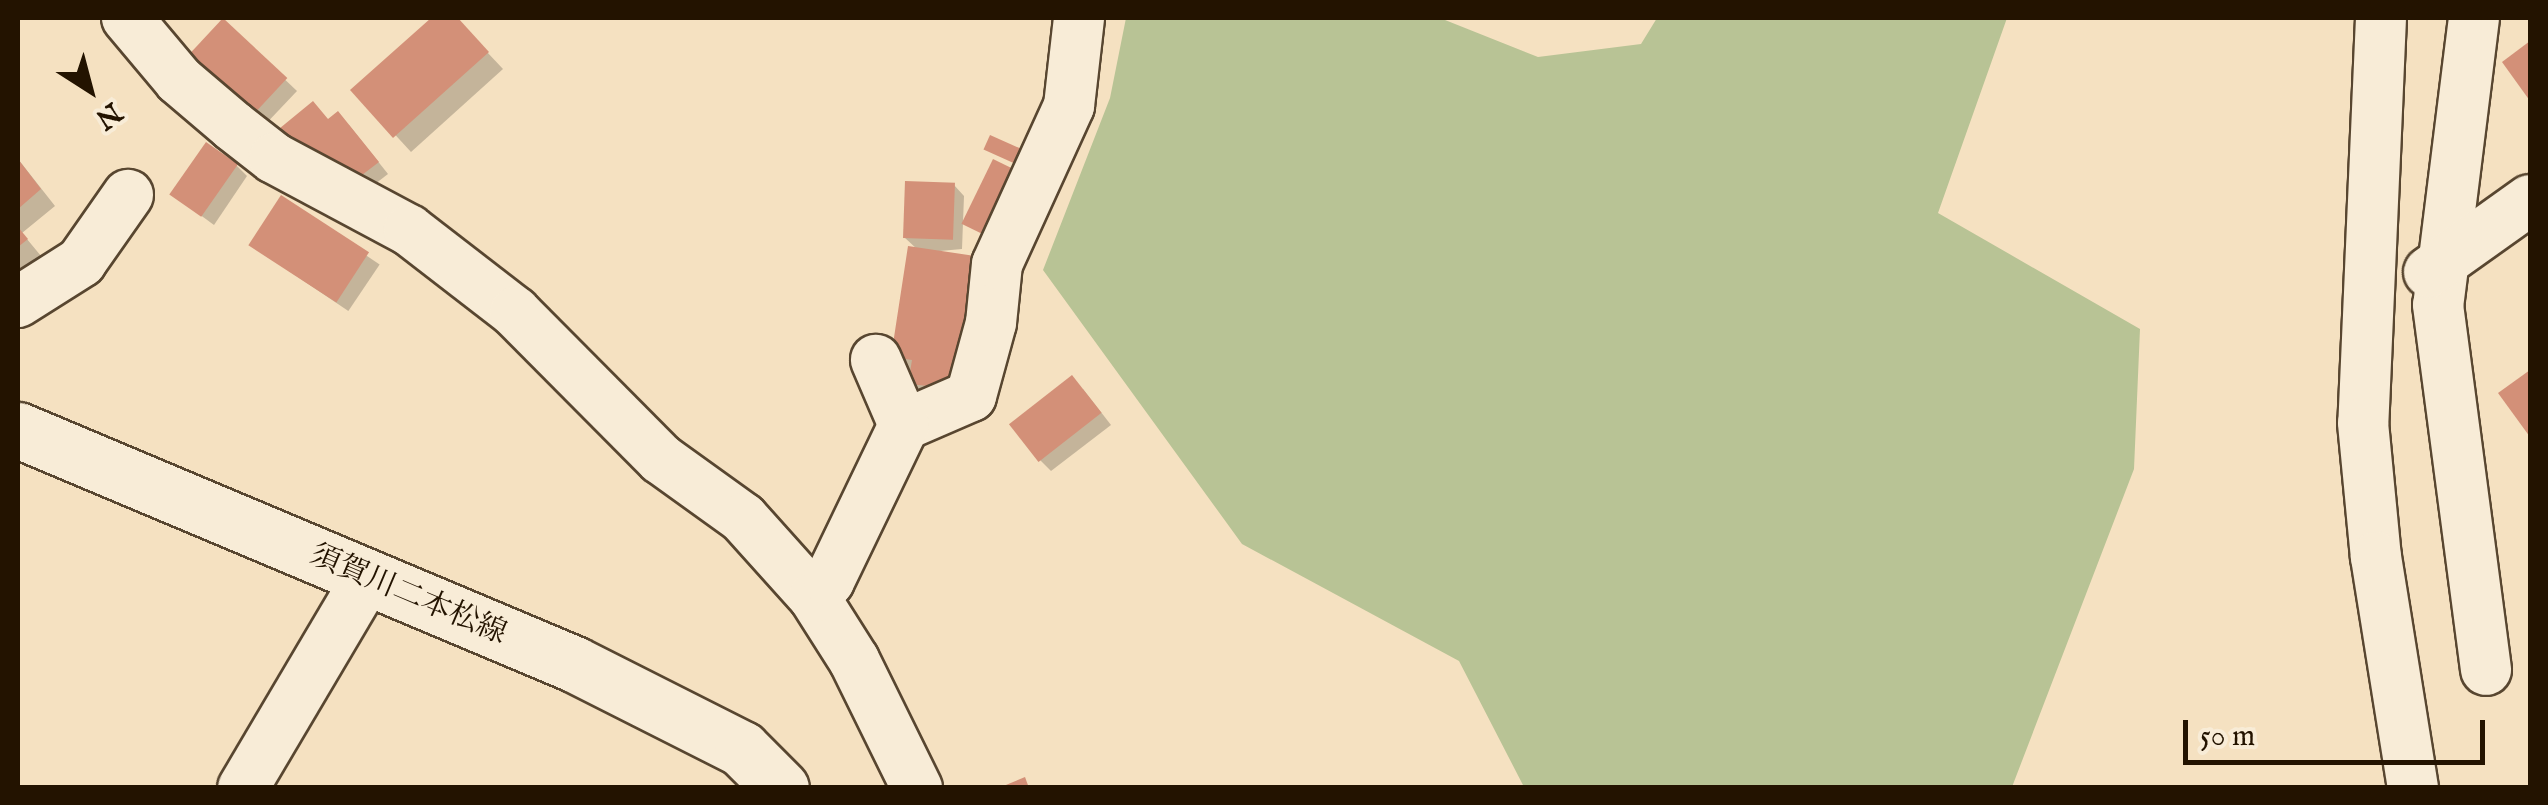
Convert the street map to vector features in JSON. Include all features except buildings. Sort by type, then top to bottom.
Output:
[{"type":"main road","name":"須賀川二本松線","points":[[18,430],[574,664],[726,741],[782,788]]},
{"type":"street","points":[[127,18],[179,80],[274,158],[409,230],[515,312],[660,458],[743,518],[814,597],[854,660],[917,788]]},
{"type":"street","points":[[814,597],[829,581],[904,424],[971,396],[992,324],[997,264],[1068,106],[1079,18]]},
{"type":"street","points":[[2381,18],[2365,442],[2413,788]]},
{"type":"street","points":[[2474,18],[2438,305],[2486,670]]},
{"type":"street","points":[[18,302],[81,262],[128,195]]},
{"type":"street","points":[[2368,315],[2530,200]]},
{"type":"street","points":[[876,360],[904,424]]},
{"type":"street","points":[[243,788],[367,578]]},
{"type":"green space","points":[[1126,18],[1440,18],[1538,57],[1641,44],[1657,18],[2007,18],[1938,213],[2140,329],[2134,469],[2012,787],[1524,787],[1459,661],[1242,544],[1043,270],[1110,98]]}]
